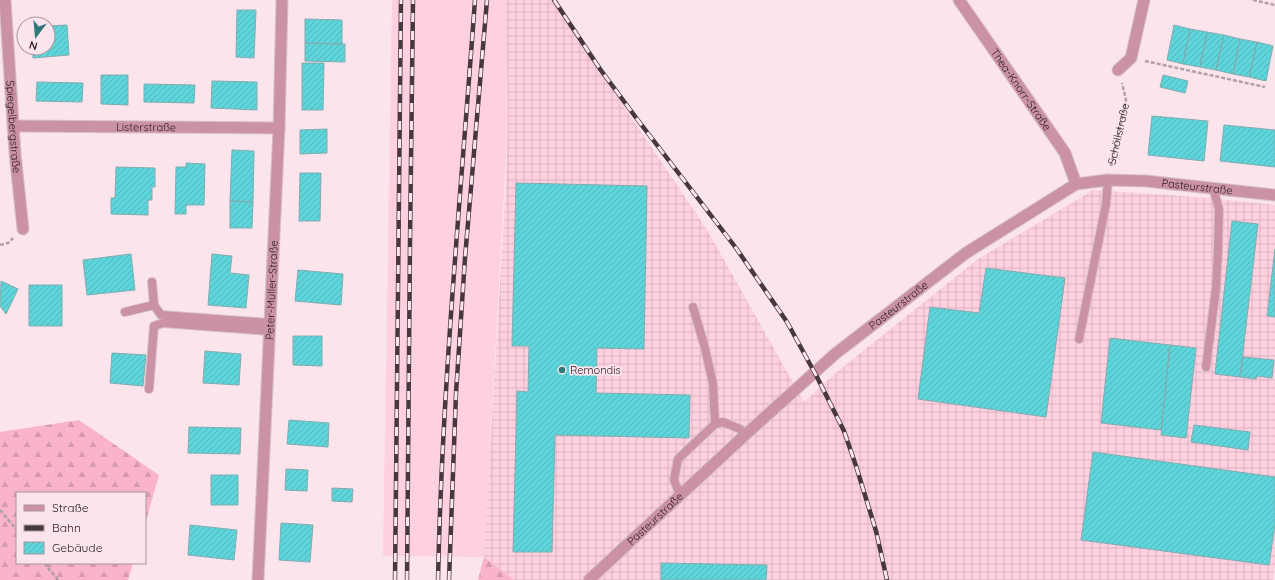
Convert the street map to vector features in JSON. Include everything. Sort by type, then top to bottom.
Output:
[{"type":"street","name":"Spiegelbergstraße","points":[[5,0],[15,154],[23,229]]},
{"type":"street","name":"Peter-Müller-Straße","points":[[258,580],[279,128],[282,0]]},
{"type":"street","name":"Thea-Knorr-Straße","points":[[959,0],[1064,153],[1076,184]]},
{"type":"street","points":[[1118,70],[1130,58],[1144,0]]},
{"type":"street","name":"Listerstraße","points":[[14,126],[279,128]]},
{"type":"street","name":"Pasteurstraße","points":[[589,580],[745,435],[835,354],[966,253],[1076,184],[1108,180],[1146,181],[1275,195]]},
{"type":"lane","points":[[1079,339],[1106,204],[1108,180]]},
{"type":"lane","points":[[1206,367],[1216,288],[1218,250],[1219,209],[1213,188]]},
{"type":"lane","points":[[152,282],[154,305],[161,315],[270,327]]},
{"type":"lane","points":[[125,312],[154,305]]},
{"type":"lane","points":[[693,307],[705,348],[712,384],[715,424]]},
{"type":"lane","points":[[149,389],[154,326],[162,323],[270,327]]},
{"type":"lane","points":[[680,495],[674,480],[678,459],[715,424],[723,422],[740,429],[745,435]]},
{"type":"path","points":[[1253,0],[1275,5]]},
{"type":"path","points":[[1130,58],[1265,87]]},
{"type":"path","name":"Schöllstraße","points":[[1108,180],[1126,100],[1118,70]]},
{"type":"path","points":[[0,510],[16,529]]},
{"type":"path","points":[[45,564],[58,580]]},
{"type":"shaded area","points":[[392,0],[506,0],[508,118],[484,557],[383,556]]},
{"type":"shaded area","points":[[506,0],[552,0],[706,228],[804,402],[838,371],[978,259],[1093,190],[1210,198],[1275,205],[1275,568],[1273,580],[514,580],[484,557],[506,184],[508,118]]},
{"type":"green space","points":[[79,420],[159,475],[146,520],[146,492],[16,492],[16,564],[133,564],[128,580],[0,580],[0,432]]},
{"type":"green space","points":[[484,557],[514,580],[478,580]]},
{"type":"building","points":[[237,10],[256,10],[254,58],[236,57]]},
{"type":"building","points":[[305,19],[342,20],[342,44],[305,43]]},
{"type":"building","points":[[67,25],[69,55],[33,58],[33,56],[56,56],[56,26]]},
{"type":"building","points":[[1174,25],[1190,29],[1183,64],[1167,60]]},
{"type":"building","points":[[1190,29],[1207,32],[1200,67],[1183,64]]},
{"type":"building","points":[[1207,32],[1224,35],[1216,70],[1200,67]]},
{"type":"building","points":[[1224,35],[1240,39],[1233,74],[1216,70]]},
{"type":"building","points":[[1240,39],[1257,42],[1249,77],[1233,74]]},
{"type":"building","points":[[1257,42],[1273,46],[1266,81],[1249,77]]},
{"type":"building","points":[[305,43],[345,44],[345,62],[305,61]]},
{"type":"building","points":[[302,63],[324,63],[323,110],[302,110]]},
{"type":"building","points":[[101,75],[128,75],[128,105],[101,104]]},
{"type":"building","points":[[1163,75],[1188,81],[1185,93],[1160,87]]},
{"type":"building","points":[[212,81],[257,82],[257,110],[211,108]]},
{"type":"building","points":[[37,82],[83,83],[82,102],[36,101]]},
{"type":"building","points":[[144,84],[195,85],[194,103],[144,102]]},
{"type":"building","points":[[1152,116],[1208,121],[1204,161],[1148,155]]},
{"type":"building","points":[[1224,125],[1275,130],[1275,167],[1220,161]]},
{"type":"building","points":[[327,129],[327,153],[300,154],[300,130]]},
{"type":"building","points":[[232,150],[254,151],[253,202],[230,201]]},
{"type":"building","points":[[186,163],[205,164],[204,205],[186,205],[186,214],[175,214],[176,167],[186,167]]},
{"type":"building","points":[[116,167],[155,168],[155,187],[152,187],[152,200],[148,200],[148,215],[111,214],[111,198],[115,198]]},
{"type":"building","points":[[300,173],[321,173],[320,221],[299,221]]},
{"type":"building","name":"Remondis","points":[[516,183],[647,186],[644,349],[597,348],[596,393],[690,395],[689,438],[555,435],[552,552],[513,552],[517,391],[528,392],[529,346],[512,346]]},
{"type":"building","points":[[230,201],[253,202],[252,228],[230,228]]},
{"type":"building","points":[[1232,221],[1258,224],[1240,377],[1215,374]]},
{"type":"building","points":[[1275,249],[1275,317],[1267,316]]},
{"type":"building","points":[[131,254],[135,290],[87,295],[83,260]]},
{"type":"building","points":[[212,254],[232,256],[230,273],[249,275],[246,308],[208,305]]},
{"type":"building","points":[[986,268],[1065,278],[1046,417],[918,399],[930,307],[979,313]]},
{"type":"building","points":[[298,270],[343,274],[341,305],[295,301]]},
{"type":"building","points":[[1,281],[18,289],[6,314],[0,306]]},
{"type":"building","points":[[29,285],[62,285],[62,326],[29,326]]},
{"type":"building","points":[[293,336],[322,336],[322,366],[293,365]]},
{"type":"building","points":[[1110,338],[1170,345],[1161,430],[1101,423]]},
{"type":"building","points":[[1170,345],[1196,348],[1186,438],[1161,435]]},
{"type":"building","points":[[205,351],[241,354],[239,385],[203,383]]},
{"type":"building","points":[[112,353],[146,355],[143,386],[110,383]]},
{"type":"building","points":[[1243,357],[1274,360],[1272,378],[1257,376],[1256,379],[1240,377]]},
{"type":"building","points":[[289,420],[329,423],[328,447],[287,444]]},
{"type":"building","points":[[1194,425],[1250,432],[1248,450],[1191,442]]},
{"type":"building","points":[[189,427],[241,428],[240,454],[188,453]]},
{"type":"building","points":[[1093,452],[1275,477],[1275,525],[1269,565],[1081,540]]},
{"type":"building","points":[[286,469],[308,470],[307,491],[285,490]]},
{"type":"building","points":[[211,475],[238,475],[238,505],[211,505]]},
{"type":"building","points":[[332,488],[353,489],[352,502],[332,501]]},
{"type":"building","points":[[281,523],[313,525],[310,562],[279,560]]},
{"type":"building","points":[[190,525],[237,530],[234,560],[188,555]]},
{"type":"building","points":[[661,563],[767,565],[766,580],[661,580]]},
{"type":"railway","points":[[395,580],[401,0]]},
{"type":"railway","points":[[407,580],[413,0]]},
{"type":"railway","points":[[438,580],[440,507],[448,362],[475,0]]},
{"type":"railway","points":[[449,580],[456,393],[465,258],[487,0]]},
{"type":"railway","points":[[554,0],[600,69],[736,248],[787,322],[844,431],[876,531],[887,580]]},
{"type":"place","name":"Remondis","points":[[562,370]]}]
